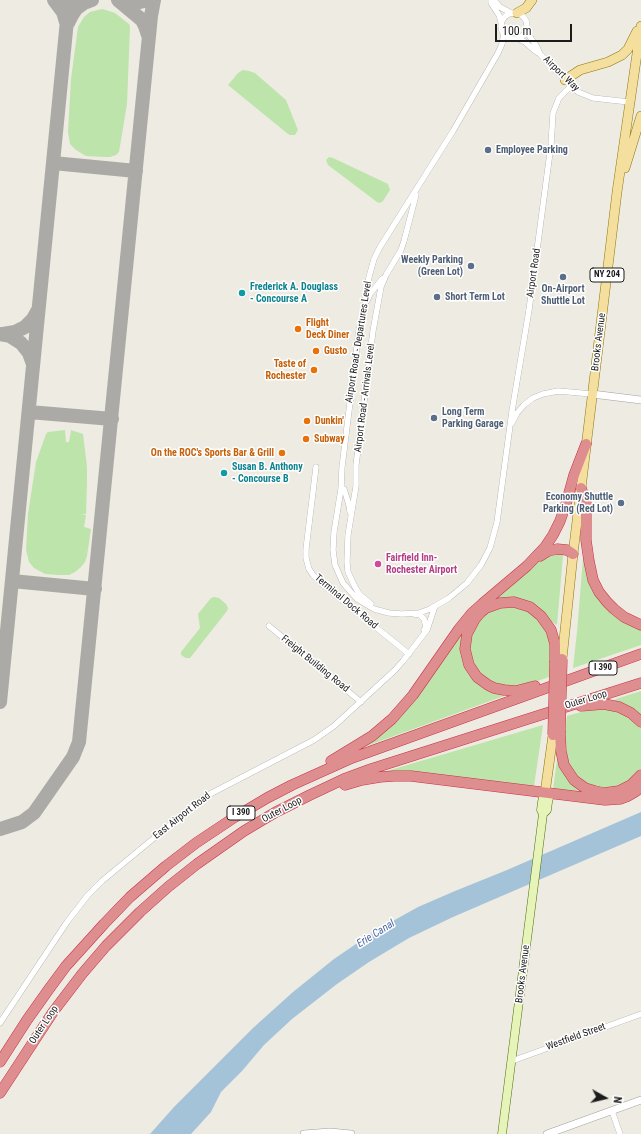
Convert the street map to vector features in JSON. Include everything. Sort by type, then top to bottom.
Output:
[{"type":"highway","points":[[527,566],[545,547],[558,526],[574,475],[586,444]]},
{"type":"highway","points":[[581,488],[586,503],[586,540],[593,580],[599,592],[610,606],[624,617],[641,625]]},
{"type":"highway","points":[[276,793],[359,745],[385,726],[406,703],[472,613],[527,566],[540,556],[554,549],[565,549],[574,554]]},
{"type":"highway","points":[[566,681],[546,682],[516,691],[504,690],[485,684],[477,677],[469,665],[465,650],[467,634],[470,626],[480,613],[490,607],[507,602],[524,604],[537,612],[549,626],[559,660],[557,733],[564,765],[574,780],[585,788],[595,792],[604,793],[619,791],[631,785],[641,775]]},
{"type":"highway","name":"Outer Loop","points":[[0,1062],[32,1012],[60,974],[91,937],[144,884],[188,849],[239,814],[318,772],[352,758],[641,654]]},
{"type":"highway","name":"Outer Loop","points":[[0,1093],[64,996],[91,963],[146,906],[193,867],[236,837],[276,812],[318,791],[371,769],[641,683]]},
{"type":"highway","points":[[567,706],[604,704],[619,707],[631,713],[641,722]]},
{"type":"highway","points":[[276,812],[349,784],[389,776],[427,777],[596,799],[620,799],[628,796],[641,787]]},
{"type":"main road","points":[[514,13],[526,8],[532,0]]},
{"type":"main road","points":[[568,83],[580,70],[614,60],[625,53],[641,21]]},
{"type":"main road","name":"Brooks Avenue","points":[[559,660],[574,554],[617,192],[641,26]]},
{"type":"main road","points":[[617,192],[641,116]]},
{"type":"main road","name":"Brooks Avenue","points":[[502,1134],[543,814],[541,810],[557,733]]},
{"type":"street","points":[[491,0],[491,3],[499,15],[501,28],[504,34],[510,38],[517,38],[523,35],[526,28],[526,21],[521,15],[507,12],[500,8],[494,0]]},
{"type":"street","points":[[501,22],[505,16],[514,13]]},
{"type":"street","name":"Airport Way","points":[[526,28],[540,54]]},
{"type":"street","points":[[421,184],[498,53],[504,34]]},
{"type":"street","name":"Airport Way","points":[[517,38],[525,42],[540,54],[578,92],[593,98],[629,102]]},
{"type":"street","name":"Airport Road","points":[[381,611],[399,614],[414,614],[423,612],[435,606],[467,583],[481,565],[490,548],[497,522],[509,433],[536,260],[551,145],[553,113],[559,98],[568,83]]},
{"type":"street","name":"Airport Road - Departures Level","points":[[381,611],[360,601],[349,591],[339,576],[334,558],[333,538],[343,489],[342,467],[358,338],[371,268],[382,244],[421,184]]},
{"type":"street","name":"Airport Road - Arrivals Level","points":[[349,530],[356,486],[356,466],[373,331],[381,287],[403,246],[413,205],[421,184]]},
{"type":"street","name":"Airport Road - Arrivals Level","points":[[365,304],[371,292],[391,267]]},
{"type":"street","name":"Airport Road","points":[[509,433],[513,420],[520,410],[537,396],[558,391],[592,394]]},
{"type":"street","points":[[592,394],[641,400]]},
{"type":"street","name":"Terminal Dock Road","points":[[316,467],[306,549],[306,558],[309,568],[321,583],[409,654]]},
{"type":"street","name":"Airport Road - Arrivals Level","points":[[343,489],[350,507],[347,562],[352,581],[358,592],[365,600],[381,611]]},
{"type":"street","name":"East Airport Road","points":[[0,1023],[63,927],[102,881],[204,797],[318,737],[334,726],[398,667],[409,654],[427,630],[435,606]]},
{"type":"street","points":[[414,614],[420,615],[424,619],[426,627],[422,636]]},
{"type":"street","name":"Freight Building Road","points":[[269,626],[361,702]]},
{"type":"street","name":"Westfield Street","points":[[512,1060],[641,1014]]},
{"type":"street","points":[[546,1134],[641,1100]]},
{"type":"street","points":[[612,1111],[620,1134]]},
{"type":"street","points":[[304,1134],[330,1132],[351,1134]]},
{"type":"green space","points":[[102,9],[115,13],[129,24],[130,27],[127,104],[119,152],[110,157],[86,156],[70,144],[68,132],[71,79],[78,27],[84,17],[90,12]]},
{"type":"green space","points":[[243,70],[255,73],[286,100],[298,130],[295,135],[288,134],[228,85],[238,73]]},
{"type":"green space","points":[[329,157],[388,184],[390,190],[383,201],[380,203],[377,202],[328,165],[326,160]]},
{"type":"green space","points":[[65,430],[66,442],[69,442],[71,430],[83,434],[87,481],[86,514],[81,514],[86,515],[84,527],[91,529],[87,556],[81,567],[69,575],[45,574],[34,568],[29,562],[26,550],[28,514],[36,462],[46,434],[48,432]]},
{"type":"green space","points":[[584,546],[593,584],[641,628],[641,645],[573,668],[577,632]]},
{"type":"green space","points":[[562,553],[557,625],[537,608],[491,603],[536,563],[550,554]]},
{"type":"green space","points":[[211,598],[219,598],[226,604],[228,608],[227,611],[190,658],[186,658],[181,655],[181,652],[200,628],[198,614]]},
{"type":"green space","points":[[517,606],[538,617],[551,640],[549,677],[518,686],[494,685],[477,671],[469,651],[470,633],[484,613],[496,607]]},
{"type":"green space","points":[[463,627],[464,660],[503,692],[504,696],[361,748],[385,730]]},
{"type":"green space","points":[[641,691],[641,716],[614,701],[616,699]]},
{"type":"green space","points":[[592,709],[618,709],[638,723],[641,729],[641,768],[638,773],[625,785],[610,789],[592,787],[578,778],[568,763],[565,734],[567,716]]},
{"type":"green space","points":[[543,725],[534,786],[409,772],[388,774],[387,771]]},
{"type":"green space","points":[[558,752],[580,788],[584,795],[553,790]]},
{"type":"water","name":"Erie Canal","points":[[641,812],[641,836],[453,917],[409,938],[369,962],[337,984],[292,1019],[264,1045],[242,1071],[221,1092],[211,1112],[191,1134],[150,1134],[174,1107],[253,1028],[293,992],[334,959],[375,931],[418,907]]},
{"type":"taxiway","points":[[54,0],[63,12],[66,22]]},
{"type":"taxiway","points":[[0,702],[69,0]]},
{"type":"taxiway","points":[[68,23],[76,9],[84,3],[92,0]]},
{"type":"taxiway","points":[[118,0],[142,20],[148,35]]},
{"type":"taxiway","points":[[119,0],[136,3],[148,0]]},
{"type":"taxiway","points":[[0,829],[22,822],[34,813],[73,757],[79,742],[151,16],[154,0]]},
{"type":"taxiway","points":[[53,163],[136,171]]},
{"type":"taxiway","points":[[3,334],[15,332],[25,327],[33,319],[38,310]]},
{"type":"taxiway","points":[[0,334],[10,336],[21,343],[29,353],[33,364]]},
{"type":"taxiway","points":[[29,412],[112,419]]},
{"type":"taxiway","points":[[12,581],[95,589]]},
{"type":"place","name":"Employee Parking","points":[[488,150]]},
{"type":"place","name":"Weekly Parking (Green Lot)","points":[[471,266]]},
{"type":"place","name":"On-Airport Shuttle Lot","points":[[563,277]]},
{"type":"place","name":"Frederick A. Douglass - Concourse A","points":[[242,293]]},
{"type":"place","name":"Short Term Lot","points":[[437,297]]},
{"type":"place","name":"Flight Deck Diner","points":[[298,329]]},
{"type":"place","name":"Gusto","points":[[316,351]]},
{"type":"place","name":"Taste of Rochester","points":[[314,370]]},
{"type":"place","name":"Long Term Parking Garage","points":[[434,418]]},
{"type":"place","name":"Dunkin'","points":[[307,421]]},
{"type":"place","name":"Subway","points":[[306,439]]},
{"type":"place","name":"On the ROC's Sports Bar & Grill","points":[[282,453]]},
{"type":"place","name":"Susan B. Anthony - Concourse B","points":[[224,473]]},
{"type":"place","name":"Economy Shuttle Parking (Red Lot)","points":[[621,503]]},
{"type":"place","name":"Fairfield Inn- Rochester Airport","points":[[378,564]]}]
